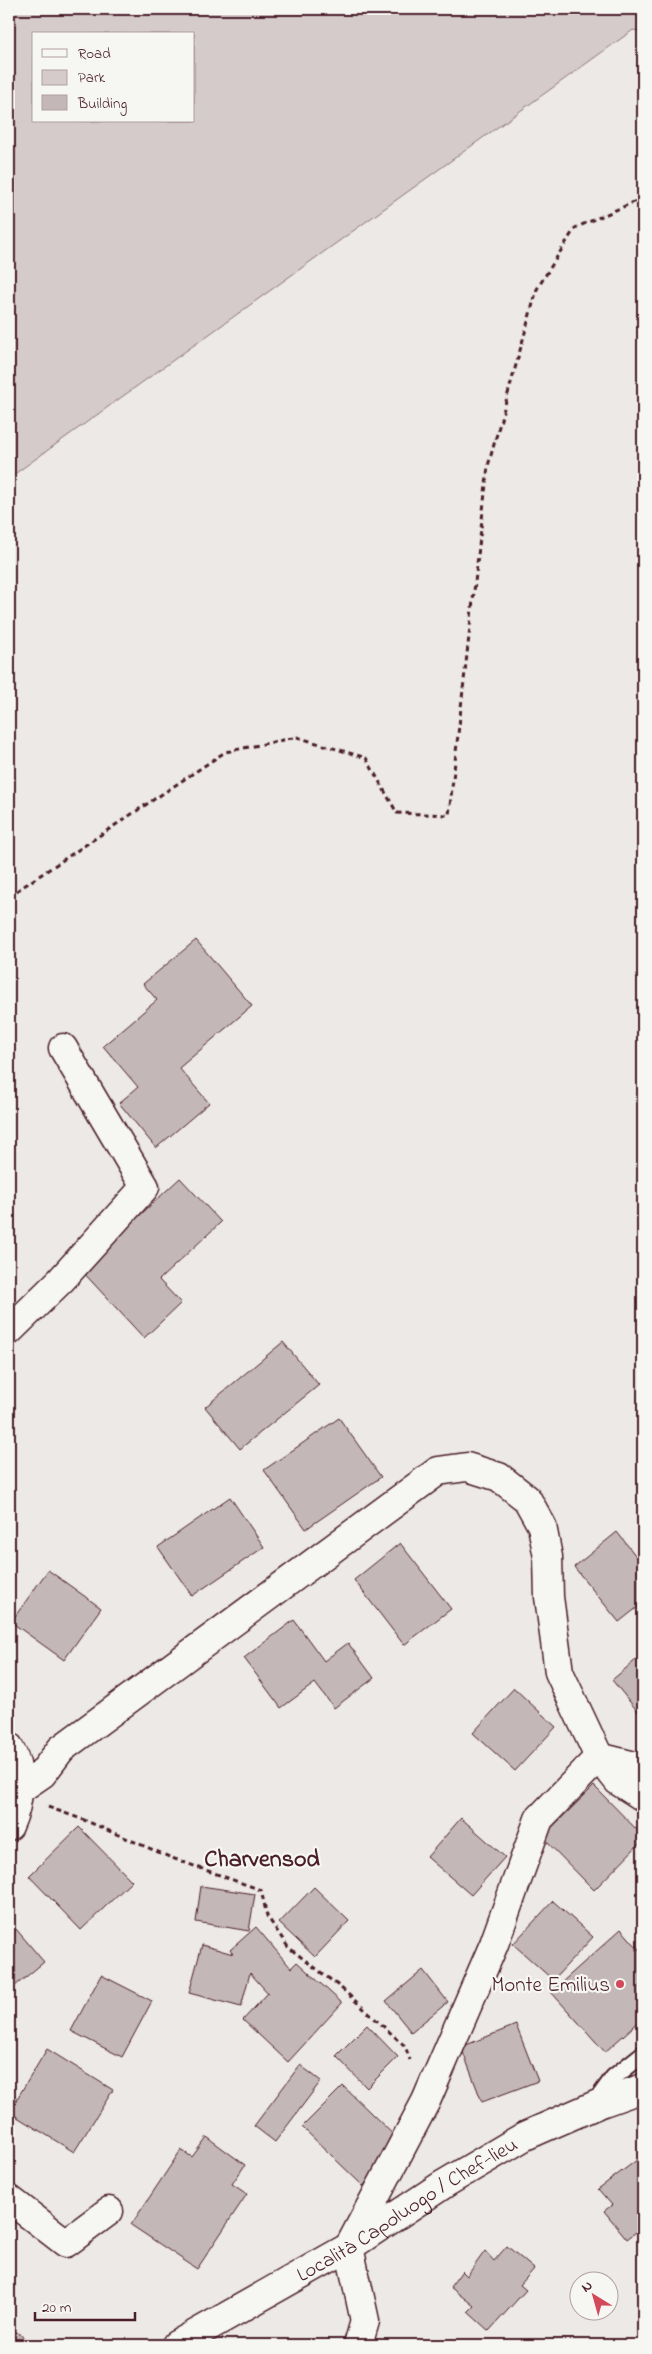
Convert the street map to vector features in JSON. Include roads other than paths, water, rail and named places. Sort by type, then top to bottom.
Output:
[{"type":"street","points":[[9,1331],[62,1280],[145,1187],[63,1048]]},
{"type":"street","points":[[20,1789],[42,1774],[61,1749],[438,1471],[467,1467],[499,1477],[527,1499],[542,1526],[548,1556],[549,1597],[560,1672],[599,1757],[618,1781],[643,1798]]},
{"type":"street","points":[[9,1747],[20,1789],[9,1826]]},
{"type":"street","points":[[599,1757],[643,1768]]},
{"type":"street","points":[[358,2345],[366,2321],[349,2247],[426,2101],[494,1944],[539,1819],[599,1757]]},
{"type":"street","name":"Località Capoluogo / Chef-lieu","points":[[176,2345],[349,2247],[444,2184],[525,2136],[592,2107],[643,2088]]},
{"type":"street","points":[[9,2199],[66,2243],[109,2211]]},
{"type":"lane","points":[[592,2107],[614,2077],[643,2054]]},
{"type":"place","name":"Monte Emilius","points":[[620,1984]]},
{"type":"district","name":"Charvensod","points":[[262,1858]]}]
